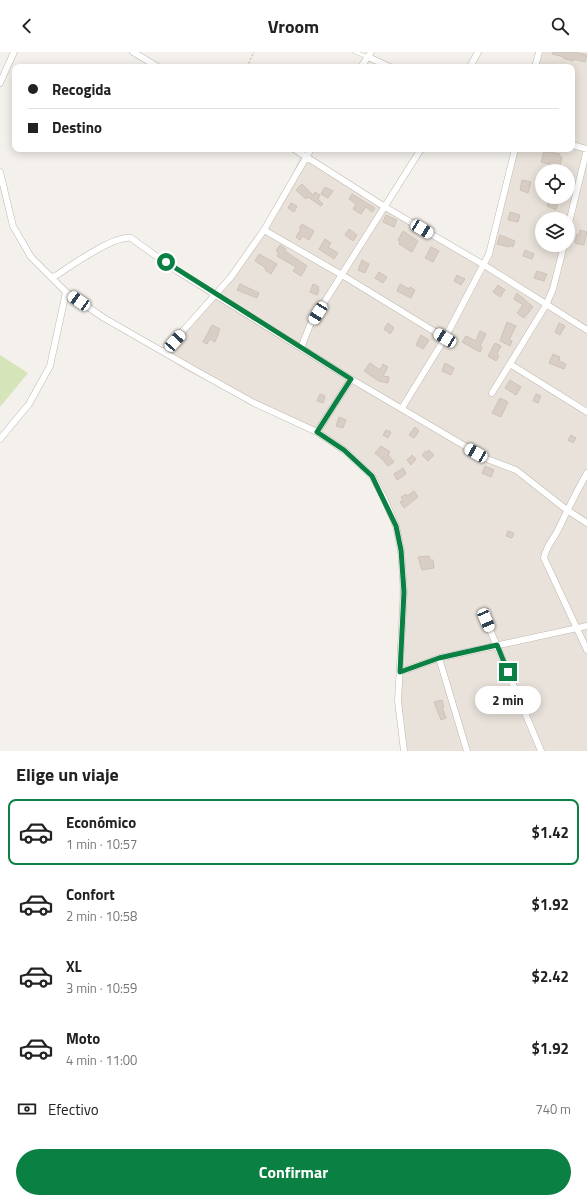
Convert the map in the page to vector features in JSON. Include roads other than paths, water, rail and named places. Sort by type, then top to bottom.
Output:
[{"type":"street","points":[[0,84],[14,52]]},
{"type":"street","points":[[133,52],[153,64]]},
{"type":"street","points":[[472,64],[478,52]]},
{"type":"street","points":[[536,64],[538,52]]},
{"type":"street","points":[[363,64],[369,54],[385,64]]},
{"type":"street","points":[[572,212],[587,149],[575,146]]},
{"type":"street","points":[[299,152],[385,207],[484,265],[587,330]]},
{"type":"street","points":[[164,352],[231,277],[264,230],[309,152]]},
{"type":"street","points":[[301,348],[310,326],[419,152]]},
{"type":"street","points":[[402,408],[445,338],[489,254],[514,152]]},
{"type":"street","points":[[0,172],[13,226],[31,257],[66,292],[104,318],[254,403],[317,432],[344,450],[372,476],[396,526],[401,550],[404,592],[398,701],[404,751]]},
{"type":"street","points":[[264,230],[342,275],[445,338]]},
{"type":"street","points":[[52,277],[86,256],[125,237],[131,238],[177,271],[351,379],[487,459],[516,470],[567,510],[587,523]]},
{"type":"street","points":[[492,393],[546,305],[553,289],[562,252]]},
{"type":"street","points":[[0,439],[29,404],[50,366],[66,292]]},
{"type":"street","points":[[510,364],[587,412]]},
{"type":"street","points":[[317,432],[351,379]]},
{"type":"street","points":[[587,473],[558,529],[545,550],[544,558],[587,650]]},
{"type":"street","points":[[488,612],[486,620],[541,751]]},
{"type":"street","points":[[400,672],[439,658],[587,626]]},
{"type":"street","points":[[439,658],[467,751]]},
{"type":"lane","points":[[355,52],[369,54]]}]
